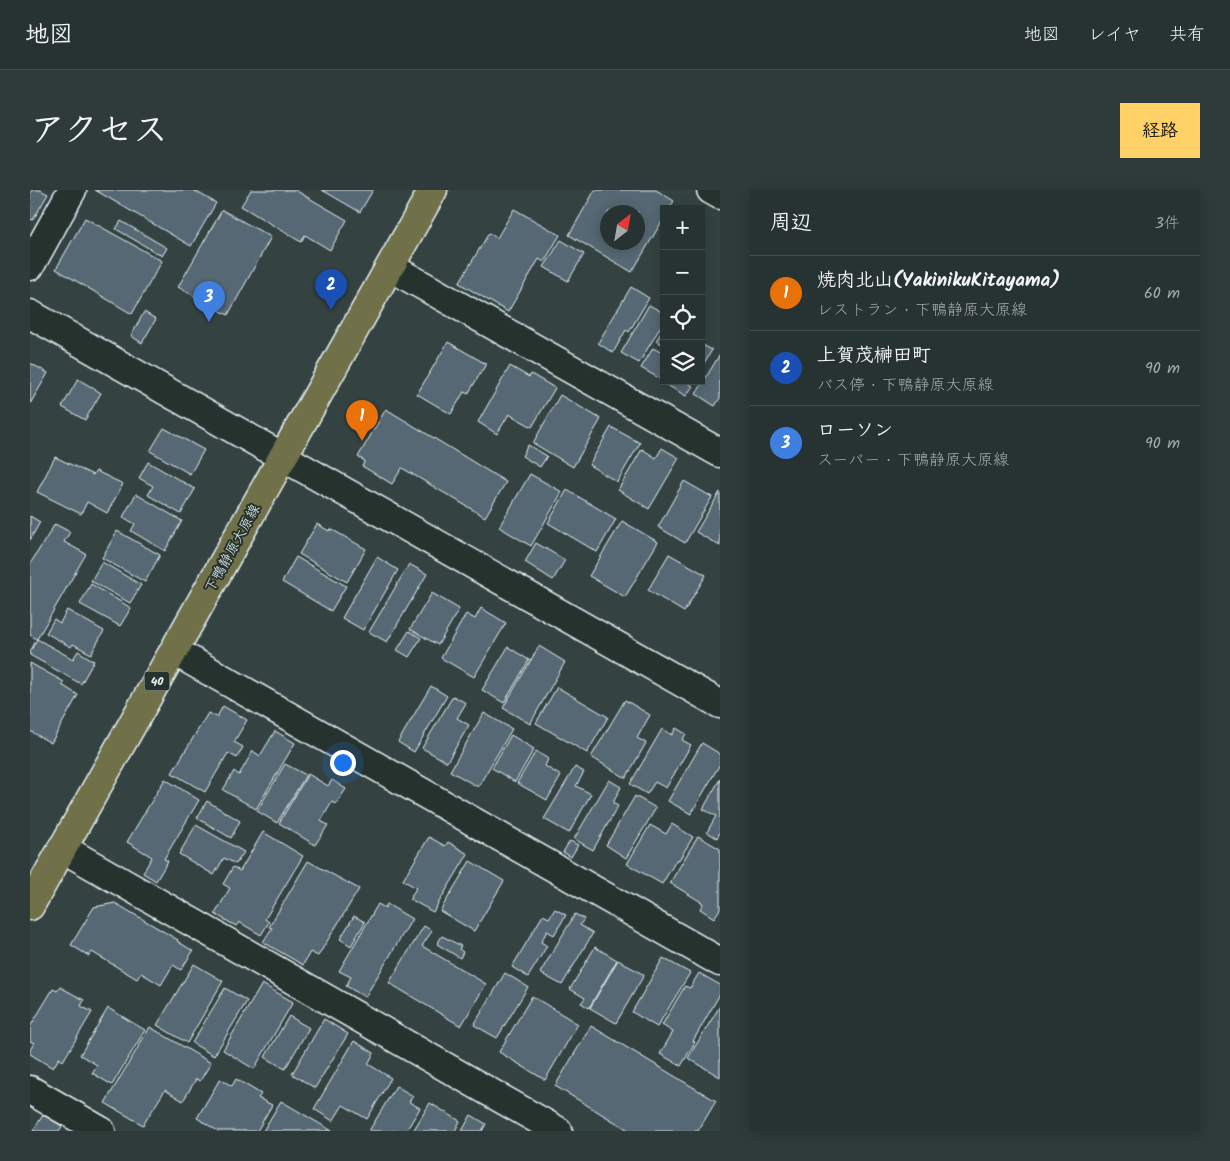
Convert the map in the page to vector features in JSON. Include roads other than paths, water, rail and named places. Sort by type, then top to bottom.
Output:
[{"type":"main road","name":"下鴨静原大原線","points":[[30,906],[433,190]]},
{"type":"street","points":[[30,266],[72,190]]},
{"type":"street","points":[[711,190],[720,195]]},
{"type":"street","points":[[390,267],[720,453]]},
{"type":"street","points":[[30,314],[720,704]]},
{"type":"street","points":[[174,651],[720,962]]},
{"type":"street","points":[[62,848],[558,1131]]},
{"type":"street","points":[[30,1090],[101,1131]]},
{"type":"place","name":"上賀茂榊田町","points":[[331,310]]},
{"type":"place","name":"ローソン","points":[[209,322]]},
{"type":"place","name":"焼肉北山(YakinikuKitayama)","points":[[362,441]]}]
